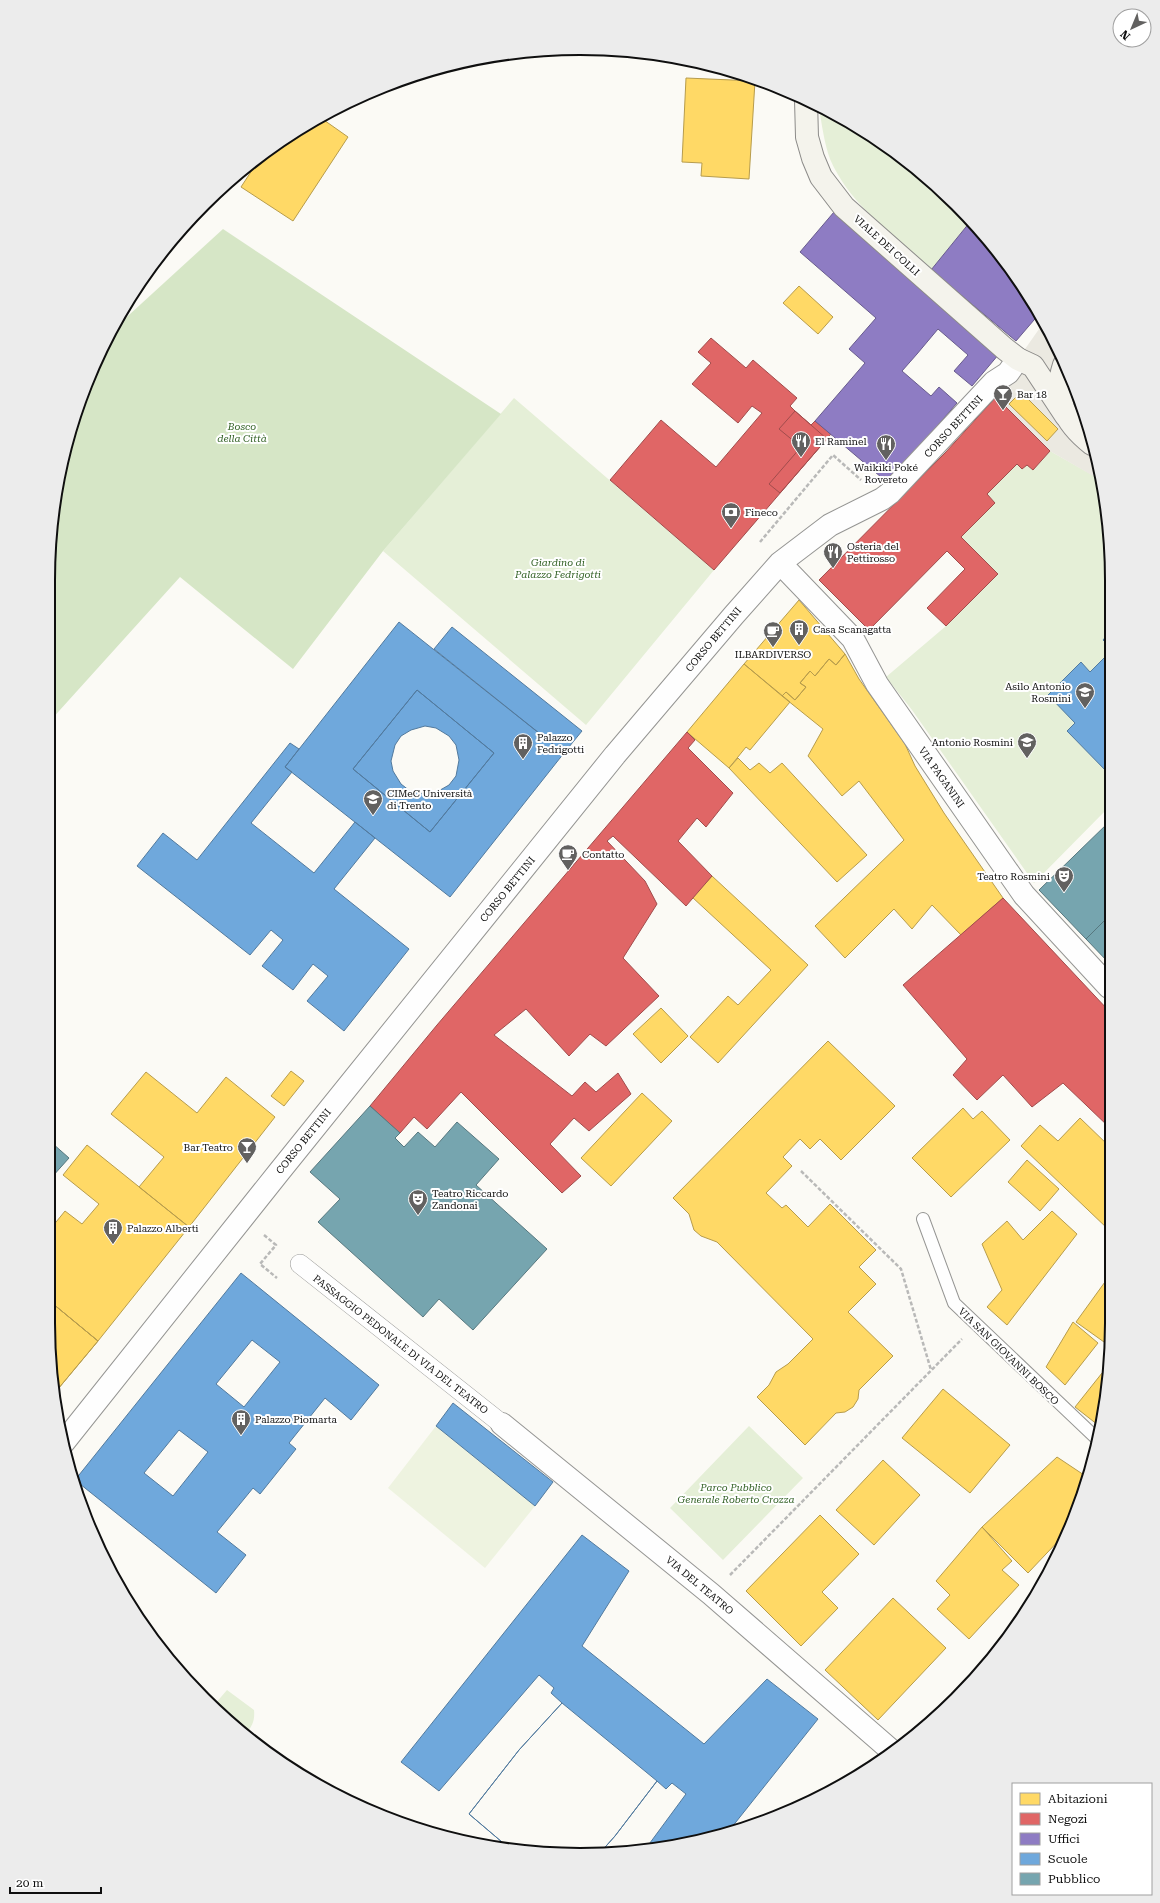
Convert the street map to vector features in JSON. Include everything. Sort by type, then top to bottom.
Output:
[{"type":"main road","name":"VIALE DEI COLLI","points":[[806,106],[807,136],[813,158],[821,177],[844,207],[1025,363],[1077,432],[1085,439]]},
{"type":"main road","points":[[1025,363],[1056,360]]},
{"type":"main road","points":[[1062,372],[1060,378],[1060,397],[1066,416]]},
{"type":"street","name":"CORSO BETTINI","points":[[68,1437],[615,755],[780,563],[830,524],[882,499],[890,493],[994,382],[1025,363]]},
{"type":"street","name":"VIA PAGANINI","points":[[780,563],[853,639],[877,684],[1024,895],[1105,983]]},
{"type":"street","name":"PASSAGGIO PEDONALE DI VIA DEL TEATRO","points":[[300,1264],[502,1424]]},
{"type":"street","name":"VIA DEL TEATRO","points":[[502,1424],[711,1594],[889,1748]]},
{"type":"lane","name":"VIA SAN GIOVANNI BOSCO","points":[[922,1219],[954,1303],[1093,1435]]},
{"type":"path","points":[[801,1171],[901,1269],[931,1370]]},
{"type":"path","points":[[711,1594],[976,1324]]},
{"type":"green space","points":[[820,113],[872,143],[900,163],[926,185],[967,226],[931,270],[875,219],[849,191],[830,159]]},
{"type":"green space","name":"Bosco della Città","points":[[223,229],[501,414],[383,551],[293,669],[180,577],[55,715],[55,580],[59,511],[73,444],[83,411],[95,379],[123,320]]},
{"type":"green space","name":"Giardino di Palazzo Fedrigotti","points":[[514,398],[714,570],[586,725],[383,551]]},
{"type":"green space","name":"Antonio Rosmini","points":[[1050,451],[1095,476],[1101,511],[1105,580],[1105,811],[1034,883],[912,710],[886,677],[946,626],[998,574],[961,537],[995,503],[987,494],[1017,464],[1027,465],[1033,470]]},
{"type":"green space","points":[[436,1426],[535,1506],[485,1568],[388,1488]]},
{"type":"green space","name":"Parco Pubblico Generale Roberto Crozza","points":[[749,1426],[803,1478],[723,1560],[670,1508]]},
{"type":"green space","points":[[227,1690],[254,1710],[253,1723],[248,1730],[234,1718],[217,1702]]},
{"type":"shaded area","points":[[1040,328],[1065,379],[1077,411],[1095,477],[1050,451],[996,397],[994,382],[1018,359]]},
{"type":"building: Abitazioni","points":[[686,78],[740,80],[755,85],[749,179],[701,176],[702,163],[682,162]]},
{"type":"building: Abitazioni","points":[[325,121],[348,137],[293,221],[241,187],[253,169],[260,163],[288,143]]},
{"type":"building: Abitazioni","points":[[799,286],[833,317],[818,334],[783,303]]},
{"type":"building: Abitazioni","points":[[1021,392],[1058,429],[1047,441],[1009,404]]},
{"type":"building: Abitazioni","name":"Casa Scanagatta","points":[[799,600],[845,654],[836,665],[829,659],[815,676],[810,671],[800,683],[806,687],[795,700],[786,692],[782,696],[744,664]]},
{"type":"building: Abitazioni","points":[[845,654],[859,679],[905,744],[915,766],[944,813],[1003,898],[961,935],[932,905],[912,929],[894,909],[845,958],[815,926],[904,840],[859,781],[842,796],[808,756],[823,729],[782,696],[786,692],[795,700],[806,687],[800,683],[810,671],[815,676],[829,659],[836,665]]},
{"type":"building: Abitazioni","points":[[744,664],[790,702],[750,750],[746,747],[729,768],[687,732]]},
{"type":"building: Abitazioni","points":[[738,758],[750,770],[759,763],[770,773],[782,763],[867,855],[837,882],[729,768]]},
{"type":"building: Abitazioni","points":[[712,876],[808,965],[718,1063],[690,1037],[728,996],[738,1005],[771,970],[692,897]]},
{"type":"building: Abitazioni","points":[[661,1008],[688,1036],[661,1063],[633,1034]]},
{"type":"building: Abitazioni","points":[[828,1041],[895,1106],[841,1160],[820,1139],[810,1149],[800,1139],[783,1157],[792,1166],[766,1193],[782,1208],[786,1205],[808,1227],[830,1204],[876,1250],[859,1267],[876,1284],[848,1312],[893,1356],[859,1390],[858,1399],[853,1407],[845,1412],[836,1413],[805,1445],[757,1397],[769,1385],[776,1372],[788,1364],[813,1339],[717,1242],[701,1236],[694,1230],[689,1214],[673,1198]]},
{"type":"building: Abitazioni","points":[[291,1071],[304,1081],[284,1106],[271,1096]]},
{"type":"building: Abitazioni","points":[[146,1072],[197,1113],[226,1077],[275,1117],[189,1227],[139,1187],[164,1157],[111,1114]]},
{"type":"building: Abitazioni","points":[[642,1093],[672,1121],[611,1186],[581,1158]]},
{"type":"building: Abitazioni","points":[[963,1108],[973,1119],[982,1111],[1010,1140],[951,1197],[912,1158]]},
{"type":"building: Abitazioni","points":[[1080,1118],[1105,1142],[1105,1226],[1021,1146],[1040,1125],[1058,1141]]},
{"type":"building: Abitazioni","name":"Palazzo Alberti","points":[[87,1145],[189,1227],[98,1341],[55,1305],[55,1223],[65,1211],[82,1224],[99,1204],[63,1175]]},
{"type":"building: Abitazioni","points":[[1027,1160],[1059,1189],[1040,1211],[1008,1182]]},
{"type":"building: Abitazioni","points":[[1052,1211],[1077,1234],[1007,1325],[987,1307],[1002,1290],[982,1244],[1007,1221],[1023,1240]]},
{"type":"building: Abitazioni","points":[[1105,1282],[1104,1342],[1076,1322]]},
{"type":"building: Abitazioni","points":[[55,1305],[98,1341],[59,1388],[56,1357]]},
{"type":"building: Abitazioni","points":[[55,1305],[98,1341],[59,1388],[56,1357]]},
{"type":"building: Abitazioni","points":[[1073,1322],[1098,1343],[1065,1385],[1046,1367]]},
{"type":"building: Abitazioni","points":[[1103,1372],[1095,1423],[1075,1407]]},
{"type":"building: Abitazioni","points":[[943,1389],[1010,1445],[970,1493],[902,1438]]},
{"type":"building: Abitazioni","points":[[1057,1457],[1082,1474],[1065,1524],[1056,1543],[1028,1573],[982,1527]]},
{"type":"building: Abitazioni","points":[[883,1460],[920,1495],[874,1545],[836,1510]]},
{"type":"building: Abitazioni","points":[[820,1515],[859,1554],[822,1592],[838,1608],[801,1646],[746,1591]]},
{"type":"building: Abitazioni","points":[[982,1527],[1012,1561],[1002,1570],[1019,1585],[969,1639],[937,1609],[950,1595],[936,1581]]},
{"type":"building: Abitazioni","points":[[893,1598],[946,1648],[878,1720],[825,1670]]},
{"type":"building: Negozi","points":[[711,338],[746,368],[753,360],[797,398],[790,406],[795,411],[811,425],[815,421],[831,434],[714,570],[610,480],[661,420],[716,467],[762,413],[752,406],[738,423],[692,384],[711,363],[698,352]]},
{"type":"building: Negozi","points":[[996,397],[1050,451],[1033,470],[1027,465],[1022,469],[1017,464],[987,494],[995,503],[961,537],[998,574],[946,626],[927,608],[965,569],[947,551],[869,630],[819,580],[945,453]]},
{"type":"building: Negozi","name":"El Raminel","points":[[795,411],[827,439],[780,493],[769,484],[801,447],[779,429]]},
{"type":"building: Negozi","points":[[687,732],[695,740],[688,748],[733,793],[706,827],[697,818],[678,841],[712,876],[686,906],[613,836],[607,841],[645,881],[657,904],[623,958],[659,996],[606,1046],[590,1034],[569,1056],[526,1009],[494,1035],[572,1096],[585,1082],[596,1092],[618,1073],[631,1094],[589,1131],[574,1118],[550,1144],[581,1176],[562,1193],[461,1092],[427,1129],[414,1117],[400,1133],[370,1106],[437,1025]]},
{"type":"building: Negozi","points":[[1003,898],[1105,1007],[1105,1123],[1063,1083],[1032,1107],[1003,1075],[977,1100],[953,1075],[967,1059],[903,985]]},
{"type":"building: Uffici","points":[[834,212],[999,354],[972,386],[954,371],[968,355],[938,329],[902,371],[931,396],[939,387],[957,403],[888,483],[815,421],[865,363],[849,349],[876,318],[800,252]]},
{"type":"building: Uffici","points":[[967,226],[997,260],[1017,288],[1035,319],[1016,341],[931,270]]},
{"type":"building: Scuole","name":"Palazzo Fedrigotti","points":[[399,622],[564,753],[450,897],[285,767]],"holes":[[[417,690],[494,753],[430,832],[353,769]]]},
{"type":"building: Scuole","points":[[452,627],[582,731],[564,753],[434,649]]},
{"type":"building: Scuole","name":"Asilo Antonio Rosmini","points":[[1105,657],[1105,770],[1067,731],[1075,723],[1048,695],[1081,662],[1090,672]]},
{"type":"building: Scuole","points":[[417,690],[494,753],[430,832],[353,769]],"holes":[[[425,726],[436,728],[449,736],[456,745],[459,760],[456,776],[449,785],[435,793],[425,794],[410,791],[401,784],[393,771],[391,761],[395,745],[401,736],[411,730]]]},
{"type":"building: Scuole","points":[[290,743],[299,749],[285,767],[292,772],[251,823],[314,873],[355,822],[375,838],[334,889],[409,949],[344,1031],[307,1001],[328,976],[313,964],[293,990],[262,966],[283,940],[271,930],[250,955],[137,866],[163,833],[197,860]]},
{"type":"building: Scuole","name":"Palazzo Piomarta","points":[[241,1273],[379,1385],[351,1420],[325,1398],[289,1443],[296,1449],[260,1494],[253,1488],[217,1532],[246,1555],[216,1593],[81,1485],[78,1476]],"holes":[[[252,1340],[280,1362],[244,1407],[216,1384]],[[179,1430],[208,1452],[173,1496],[144,1473]]]},
{"type":"building: Scuole","points":[[453,1403],[553,1482],[535,1506],[436,1426]]},
{"type":"building: Scuole","points":[[582,1535],[629,1571],[582,1646],[704,1744],[767,1679],[818,1719],[734,1825],[682,1838],[649,1844],[686,1794],[672,1783],[666,1789],[657,1781],[605,1847],[546,1847],[502,1842],[469,1814],[519,1750],[562,1703],[551,1693],[554,1688],[539,1675],[439,1791],[401,1762]]},
{"type":"building: Scuole","points":[[562,1703],[657,1781],[605,1847],[546,1847],[502,1842],[469,1814],[519,1750]]},
{"type":"building: Pubblico","points":[[1105,826],[1105,920],[1086,939],[1039,890]]},
{"type":"building: Pubblico","points":[[1105,920],[1105,959],[1086,939]]},
{"type":"building: Pubblico","name":"Teatro Riccardo Zandonai","points":[[370,1106],[400,1133],[395,1138],[404,1147],[418,1132],[435,1147],[457,1122],[499,1159],[476,1185],[547,1249],[473,1330],[439,1299],[423,1317],[318,1222],[340,1199],[310,1172]]},
{"type":"building: Pubblico","points":[[55,1146],[69,1158],[55,1174]]},
{"type":"place","name":"Bar 18","points":[[1003,411]]},
{"type":"place","name":"El Raminel","points":[[801,458]]},
{"type":"place","name":"Waikiki Poké Rovereto","points":[[886,461]]},
{"type":"place","name":"Fineco","points":[[731,529]]},
{"type":"place","name":"Osteria del Pettirosso","points":[[833,569]]},
{"type":"place","name":"Casa Scanagatta","points":[[799,646]]},
{"type":"place","name":"ILBARDIVERSO","points":[[773,648]]},
{"type":"place","name":"Asilo Antonio Rosmini","points":[[1085,709]]},
{"type":"place","name":"Antonio Rosmini","points":[[1027,759]]},
{"type":"place","name":"Palazzo Fedrigotti","points":[[523,760]]},
{"type":"place","name":"CIMeC Università di Trento","points":[[373,816]]},
{"type":"place","name":"Contatto","points":[[568,871]]},
{"type":"place","name":"Teatro Rosmini","points":[[1064,893]]},
{"type":"place","name":"Bar Teatro","points":[[247,1164]]},
{"type":"place","name":"Teatro Riccardo Zandonai","points":[[418,1216]]},
{"type":"place","name":"Palazzo Alberti","points":[[113,1245]]},
{"type":"place","name":"Palazzo Piomarta","points":[[241,1436]]}]
